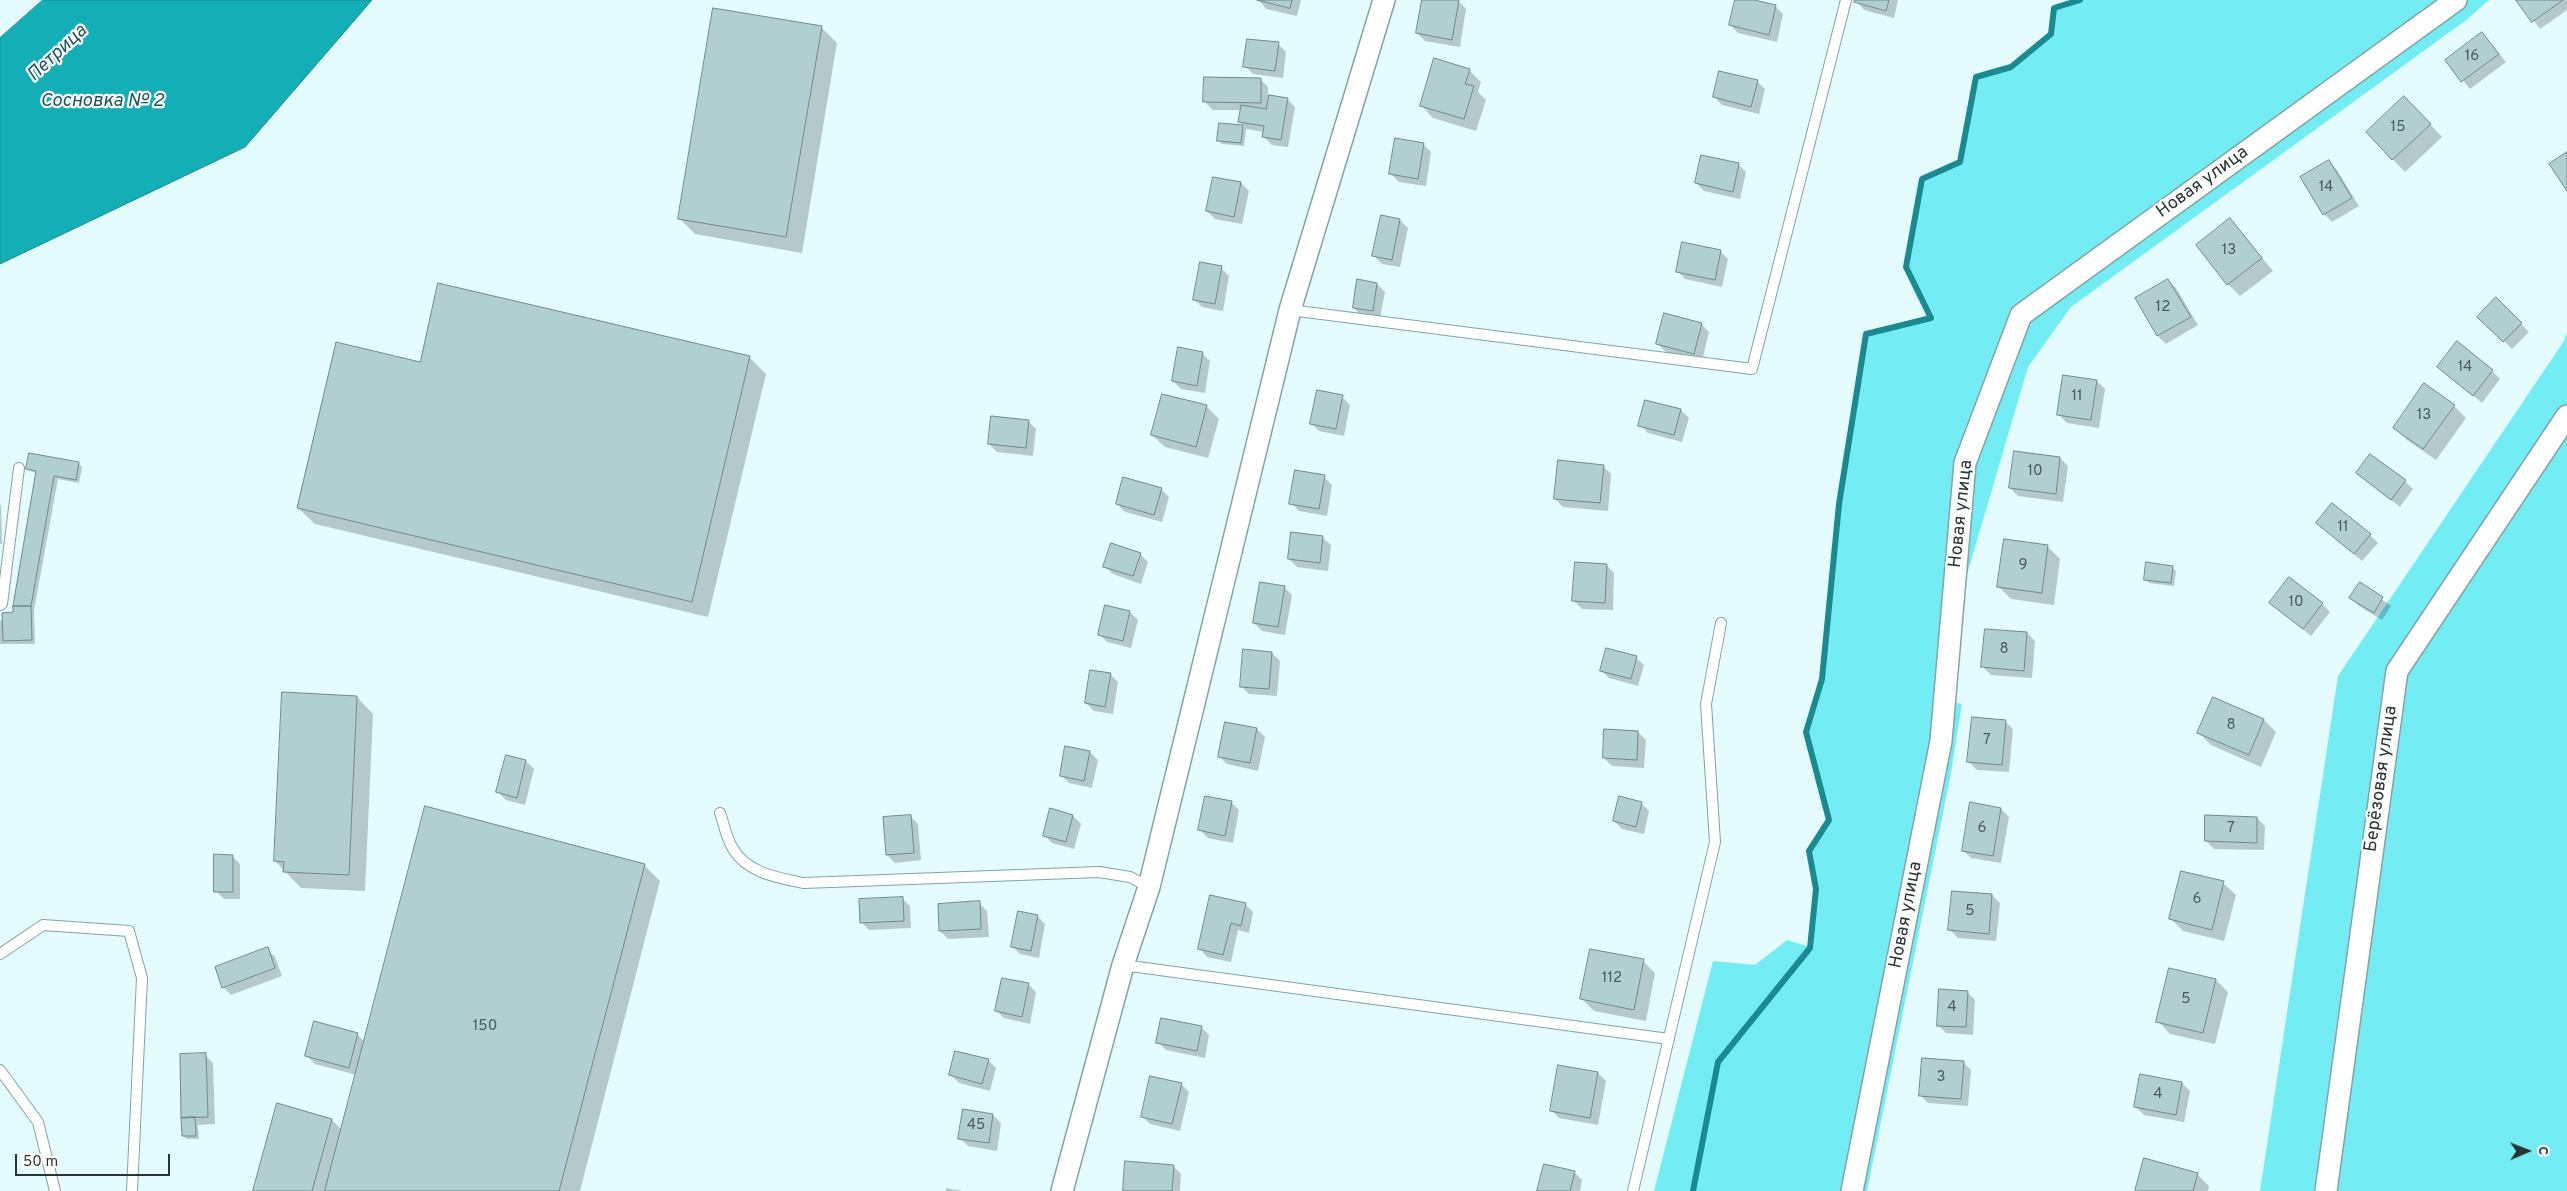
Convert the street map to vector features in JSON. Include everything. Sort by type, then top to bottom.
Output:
[{"type":"street","points":[[1062,1191],[1123,965],[1149,887],[1290,310],[1384,0]]},
{"type":"street","name":"Новая улица","points":[[1852,1191],[1942,741],[1965,463],[2021,315],[2456,0]]},
{"type":"street","name":"Берёзовая улица","points":[[2326,1191],[2397,671],[2567,416]]},
{"type":"lane","points":[[1290,310],[1752,369],[1846,0]]},
{"type":"lane","points":[[0,605],[2,604],[19,468]]},
{"type":"lane","points":[[1633,1191],[1715,842],[1706,704],[1721,623]]},
{"type":"lane","points":[[720,813],[732,847],[744,862],[766,875],[804,883],[1099,872],[1130,877],[1149,887]]},
{"type":"lane","points":[[0,954],[43,925],[129,931],[142,978],[132,1191]]},
{"type":"lane","points":[[1123,965],[1669,1039]]},
{"type":"lane","points":[[0,1070],[38,1122],[55,1191]]},
{"type":"shaded area","points":[[2080,0],[2489,0],[2465,21],[2071,307],[2028,367],[1961,595],[1945,701],[1962,704],[1951,773],[1867,1191],[1654,1191],[1713,961],[1755,965],[1787,940],[1810,947],[1816,889],[1809,851],[1829,820],[1806,732],[1822,679],[1839,504],[1866,334],[1931,318],[1906,267],[1922,179],[1960,162],[1976,77],[2011,67],[2051,34],[2054,8]]},
{"type":"shaded area","points":[[2567,333],[2567,1191],[2260,1191],[2338,676],[2564,341]]},
{"type":"water","name":"Сосновка № 2","points":[[43,0],[372,0],[245,147],[0,264],[0,38]]},
{"type":"building","points":[[1257,0],[1292,0],[1290,8]]},
{"type":"building","points":[[1422,0],[1459,0],[1452,40],[1416,33]]},
{"type":"building","points":[[1735,0],[1754,0],[1776,5],[1769,35],[1729,25]]},
{"type":"building","points":[[1855,0],[1889,0],[1886,11],[1854,2]]},
{"type":"building","points":[[2516,0],[2563,0],[2532,22]]},
{"type":"building","points":[[713,8],[822,26],[786,237],[678,219]]},
{"type":"building","points":[[2482,32],[2499,54],[2461,82],[2445,60]]},
{"type":"building","points":[[1247,39],[1279,42],[1275,71],[1243,67]]},
{"type":"building","points":[[1434,58],[1470,69],[1465,84],[1474,86],[1464,119],[1420,106]]},
{"type":"building","points":[[1719,71],[1758,80],[1751,107],[1713,97]]},
{"type":"building","points":[[1204,77],[1261,78],[1261,103],[1203,102]]},
{"type":"building","points":[[1269,95],[1288,98],[1281,140],[1262,137],[1264,126],[1238,122],[1241,105],[1266,109]]},
{"type":"building","points":[[2404,96],[2431,124],[2392,160],[2366,132]]},
{"type":"building","points":[[1219,123],[1243,125],[1241,143],[1217,141]]},
{"type":"building","points":[[1395,138],[1424,143],[1418,179],[1389,174]]},
{"type":"building","points":[[2567,152],[2567,191],[2549,164]]},
{"type":"building","points":[[1701,155],[1739,163],[1733,192],[1695,183]]},
{"type":"building","points":[[2329,160],[2352,198],[2323,215],[2300,177]]},
{"type":"building","points":[[1213,177],[1241,182],[1234,217],[1206,211]]},
{"type":"building","points":[[1381,215],[1400,219],[1392,260],[1372,256]]},
{"type":"building","points":[[2230,218],[2262,258],[2227,285],[2196,245]]},
{"type":"building","points":[[1682,242],[1721,250],[1715,280],[1676,272]]},
{"type":"building","points":[[1200,262],[1222,266],[1215,304],[1193,300]]},
{"type":"building","points":[[1357,279],[1377,283],[1373,311],[1353,308]]},
{"type":"building","points":[[2168,279],[2191,317],[2157,336],[2135,298]]},
{"type":"building","points":[[438,283],[750,356],[692,602],[297,508],[336,342],[420,362]]},
{"type":"building","points":[[2496,297],[2522,323],[2503,342],[2477,317]]},
{"type":"building","points":[[1664,313],[1702,323],[1694,354],[1656,344]]},
{"type":"building","points":[[2457,341],[2493,370],[2473,396],[2437,367]]},
{"type":"building","points":[[1178,347],[1203,352],[1197,386],[1172,381]]},
{"type":"building","points":[[2063,375],[2097,380],[2091,420],[2057,415]]},
{"type":"building","points":[[2424,383],[2455,405],[2423,449],[2393,428]]},
{"type":"building","points":[[1317,390],[1343,395],[1336,429],[1310,424]]},
{"type":"building","points":[[1162,394],[1207,405],[1196,447],[1151,435]]},
{"type":"building","points":[[1645,400],[1681,409],[1674,435],[1638,426]]},
{"type":"building","points":[[991,416],[1029,420],[1026,448],[988,444]]},
{"type":"building","points":[[2014,451],[2060,457],[2056,494],[2009,488]]},
{"type":"building","points":[[29,453],[79,462],[76,480],[54,476],[31,606],[13,606],[36,471],[26,469]]},
{"type":"building","points":[[2370,454],[2406,480],[2391,500],[2356,473]]},
{"type":"building","points":[[1558,460],[1604,465],[1600,503],[1554,499]]},
{"type":"building","points":[[1295,470],[1325,475],[1319,509],[1289,504]]},
{"type":"building","points":[[1123,477],[1162,488],[1154,515],[1116,504]]},
{"type":"building","points":[[2332,503],[2371,534],[2354,554],[2316,523]]},
{"type":"building","points":[[1291,532],[1323,536],[1320,563],[1288,559]]},
{"type":"building","points":[[2004,539],[2048,545],[2042,593],[1997,587]]},
{"type":"building","points":[[1111,543],[1141,553],[1133,576],[1103,567]]},
{"type":"building","points":[[1575,562],[1607,564],[1605,603],[1572,601]]},
{"type":"building","points":[[2146,562],[2173,566],[2171,583],[2144,580]]},
{"type":"building","points":[[2289,577],[2323,603],[2303,629],[2269,603]]},
{"type":"building","points":[[1260,582],[1285,586],[1278,627],[1253,623]]},
{"type":"building","points":[[2360,582],[2383,597],[2374,613],[2349,598]]},
{"type":"building","points":[[1105,605],[1130,611],[1123,641],[1098,635]]},
{"type":"building","points":[[13,606],[31,606],[32,640],[3,641],[2,613],[13,612]]},
{"type":"building","points":[[1985,629],[2027,632],[2024,671],[1981,667]]},
{"type":"building","points":[[1606,648],[1637,656],[1631,679],[1600,671]]},
{"type":"building","points":[[1243,649],[1272,652],[1269,689],[1240,687]]},
{"type":"building","points":[[1090,670],[1111,673],[1105,707],[1085,703]]},
{"type":"building","points":[[282,692],[357,696],[349,875],[283,872],[284,862],[274,861]]},
{"type":"building","points":[[2213,697],[2264,719],[2249,755],[2197,733]]},
{"type":"building","points":[[1972,717],[2006,720],[2002,765],[1967,762]]},
{"type":"building","points":[[1225,722],[1257,728],[1250,763],[1218,757]]},
{"type":"building","points":[[1604,729],[1638,731],[1637,760],[1603,758]]},
{"type":"building","points":[[1065,746],[1090,751],[1084,781],[1060,776]]},
{"type":"building","points":[[506,755],[526,760],[517,798],[496,792]]},
{"type":"building","points":[[1205,796],[1232,801],[1225,836],[1198,830]]},
{"type":"building","points":[[1619,796],[1642,802],[1636,827],[1613,821]]},
{"type":"building","points":[[1970,802],[2001,808],[1993,856],[1962,851]]},
{"type":"building","points":[[425,806],[645,864],[559,1191],[325,1191]]},
{"type":"building","points":[[1050,808],[1073,815],[1066,842],[1043,836]]},
{"type":"building","points":[[911,815],[914,853],[886,855],[883,817]]},
{"type":"building","points":[[2205,815],[2257,817],[2257,843],[2205,841]]},
{"type":"building","points":[[214,854],[233,855],[233,892],[214,892]]},
{"type":"building","points":[[2181,871],[2224,881],[2212,930],[2169,919]]},
{"type":"building","points":[[1952,891],[1992,894],[1989,934],[1948,930]]},
{"type":"building","points":[[1210,895],[1246,903],[1241,926],[1231,923],[1223,955],[1198,949]]},
{"type":"building","points":[[903,897],[904,921],[860,923],[859,899]]},
{"type":"building","points":[[980,901],[981,929],[939,931],[938,904]]},
{"type":"building","points":[[1018,911],[1038,915],[1031,951],[1011,947]]},
{"type":"building","points":[[268,947],[275,968],[222,988],[215,967]]},
{"type":"building","points":[[1590,949],[1644,959],[1634,1010],[1580,999]]},
{"type":"building","points":[[2169,968],[2216,979],[2203,1033],[2156,1022]]},
{"type":"building","points":[[1002,978],[1029,983],[1022,1017],[995,1011]]},
{"type":"building","points":[[1939,989],[1968,991],[1966,1027],[1937,1026]]},
{"type":"building","points":[[1161,1018],[1202,1026],[1197,1051],[1156,1043]]},
{"type":"building","points":[[314,1021],[358,1033],[349,1068],[305,1056]]},
{"type":"building","points":[[955,1051],[989,1059],[982,1084],[949,1075]]},
{"type":"building","points":[[206,1053],[208,1117],[181,1118],[180,1054]]},
{"type":"building","points":[[1922,1058],[1964,1061],[1961,1099],[1919,1096]]},
{"type":"building","points":[[1558,1065],[1598,1072],[1590,1118],[1550,1111]]},
{"type":"building","points":[[2140,1074],[2182,1082],[2176,1115],[2134,1107]]},
{"type":"building","points":[[1150,1076],[1182,1083],[1172,1124],[1141,1117]]},
{"type":"building","points":[[277,1103],[332,1119],[312,1191],[253,1191]]},
{"type":"building","points":[[963,1109],[993,1114],[989,1143],[958,1139]]},
{"type":"building","points":[[195,1117],[196,1136],[182,1136],[181,1118]]},
{"type":"building","points":[[2144,1158],[2198,1173],[2193,1191],[2135,1191]]},
{"type":"building","points":[[1125,1161],[1174,1165],[1172,1191],[1123,1191]]},
{"type":"building","points":[[1544,1164],[1575,1171],[1570,1191],[1537,1191]]},
{"type":"waterway","points":[[1693,1191],[1718,1062],[1810,948],[1816,889],[1809,851],[1829,820],[1806,732],[1822,679],[1839,504],[1866,334],[1931,318],[1906,267],[1922,179],[1960,162],[1976,77],[2011,67],[2051,34],[2054,8],[2080,0]]},
{"type":"water label","name":"Петрица","points":[[58,54]]}]
